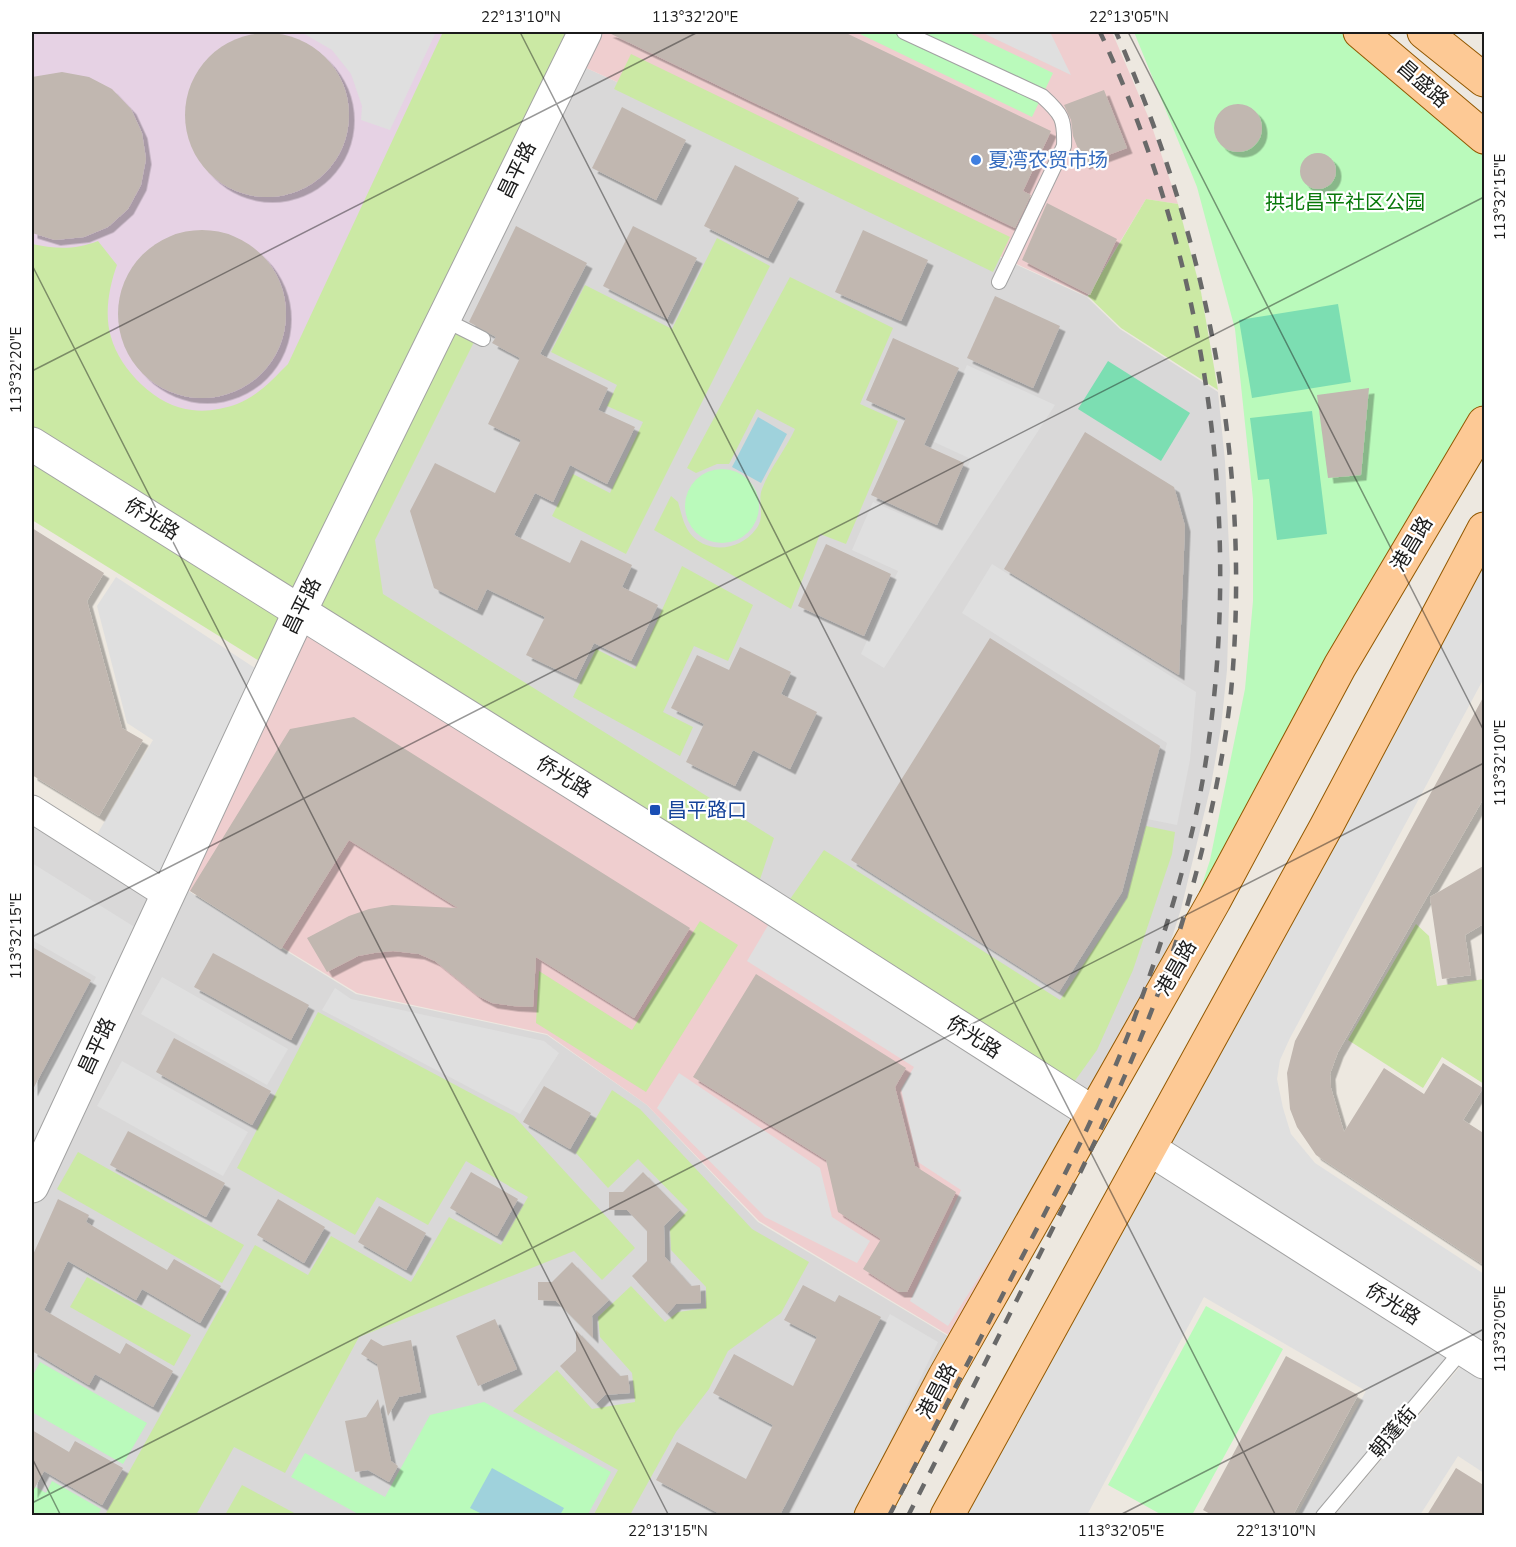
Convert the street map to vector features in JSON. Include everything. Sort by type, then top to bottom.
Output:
[{"type":"main road","name":"昌盛路","points":[[1360,32],[1485,137]]},
{"type":"main road","name":"昌盛路","points":[[1424,32],[1485,80]]},
{"type":"main road","name":"港昌路","points":[[871,1515],[945,1376],[1214,902],[1340,666],[1485,423]]},
{"type":"main road","points":[[947,1515],[1326,827],[1485,529]]},
{"type":"street","name":"昌平路","points":[[32,1186],[300,611],[585,32]]},
{"type":"street","name":"侨光路","points":[[32,444],[759,899],[1093,1113]]},
{"type":"street","points":[[32,809],[167,895]]},
{"type":"street","name":"侨光路","points":[[1150,1149],[1474,1355]]},
{"type":"lane","points":[[904,32],[1042,96],[1058,109],[1065,124],[1064,146],[999,282]]},
{"type":"lane","points":[[443,319],[483,339]]},
{"type":"lane","name":"朝蓬街","points":[[1323,1515],[1474,1355]]},
{"type":"shaded area","points":[[32,32],[584,32],[299,609],[32,443]]},
{"type":"shaded area","points":[[301,32],[436,32],[390,130],[361,120],[362,106],[351,74],[332,50]]},
{"type":"shaded area","name":"夏湾农贸市场","points":[[586,32],[1112,32],[1150,121],[1178,204],[1146,199],[1087,296],[571,61]]},
{"type":"shaded area","points":[[981,32],[1050,32],[1071,75]]},
{"type":"shaded area","points":[[571,61],[1087,297],[1120,329],[1218,392],[1225,461],[1230,570],[1227,670],[1221,727],[1211,785],[1181,909],[1161,972],[1092,1110],[301,610]]},
{"type":"shaded area","points":[[967,365],[1055,405],[884,668],[861,654],[898,571],[852,550],[873,502],[940,531],[971,459],[932,441]]},
{"type":"shaded area","points":[[1484,547],[1484,678],[1290,1038],[1280,1060],[1277,1079],[1291,1134],[1315,1163],[1484,1274],[1484,1340],[1476,1348],[1160,1150]]},
{"type":"shaded area","points":[[992,564],[1196,692],[1190,760],[1177,825],[1147,819],[1167,743],[962,613]]},
{"type":"shaded area","points":[[116,577],[261,672],[162,882],[96,836],[153,740],[127,723],[97,606]]},
{"type":"shaded area","points":[[300,612],[1091,1114],[950,1336],[759,1221],[647,1105],[547,1034],[357,993],[174,881]]},
{"type":"shaded area","points":[[32,812],[164,896],[32,1183]]},
{"type":"shaded area","points":[[32,863],[141,931],[32,1166],[32,1097],[96,977],[32,940]]},
{"type":"shaded area","points":[[174,882],[356,994],[547,1035],[647,1105],[758,1222],[948,1336],[861,1515],[32,1516],[32,1189]]},
{"type":"shaded area","points":[[773,917],[1081,1116],[948,1326],[910,1301],[961,1190],[918,1162],[901,1089],[914,1067],[747,961]]},
{"type":"shaded area","points":[[162,977],[288,1049],[267,1085],[141,1014]]},
{"type":"shaded area","points":[[335,988],[351,999],[544,1041],[559,1053],[520,1114],[322,1010]]},
{"type":"shaded area","points":[[122,1061],[248,1132],[223,1176],[97,1106]]},
{"type":"shaded area","points":[[679,1073],[820,1168],[832,1217],[870,1241],[857,1263],[765,1217],[657,1108]]},
{"type":"shaded area","points":[[1155,1162],[1455,1351],[1316,1515],[1297,1515],[1366,1391],[1204,1297],[1087,1515],[963,1516]]},
{"type":"shaded area","points":[[890,1314],[938,1342],[854,1515],[790,1516]]},
{"type":"shaded area","points":[[1465,1361],[1484,1373],[1484,1473],[1458,1456],[1420,1515],[1334,1516]]},
{"type":"green space","points":[[443,32],[576,32],[298,602],[32,439],[32,244],[65,248],[98,241],[117,265],[108,301],[111,337],[131,374],[153,394],[179,407],[198,411],[221,409],[245,401],[265,387],[288,364]]},
{"type":"green space","points":[[856,32],[967,32],[1053,73],[1032,117]]},
{"type":"green space","name":"拱北昌平社区公园","points":[[1134,32],[1356,32],[1484,138],[1484,421],[1176,966],[1210,860],[1245,689],[1253,601],[1253,499],[1235,329],[1197,187]]},
{"type":"green space","points":[[631,54],[1010,237],[993,272],[614,89]]},
{"type":"green space","points":[[1146,199],[1178,204],[1201,292],[1218,390],[1121,328],[1088,296]]},
{"type":"green space","points":[[717,238],[770,266],[626,554],[552,516],[573,474],[610,493],[643,422],[607,406],[617,385],[551,352],[585,285],[672,329]]},
{"type":"green space","points":[[790,277],[893,328],[860,404],[898,421],[846,544],[820,534],[791,609],[654,530],[671,496],[678,502],[689,532],[704,544],[713,547],[732,546],[741,542],[759,524],[762,489],[795,429],[757,409],[729,464],[717,464],[696,473],[687,468]]},
{"type":"green space","points":[[1338,304],[1351,382],[1252,398],[1239,320]]},
{"type":"green space","points":[[445,328],[474,342],[375,540],[383,594],[774,838],[757,888],[306,608]]},
{"type":"green space","points":[[1108,361],[1190,413],[1161,461],[1078,409]]},
{"type":"green space","points":[[1312,411],[1327,534],[1277,540],[1269,479],[1258,480],[1250,418]]},
{"type":"green space","points":[[32,452],[287,612],[264,664],[32,520]]},
{"type":"green space","points":[[722,469],[736,472],[748,480],[756,492],[759,506],[756,520],[748,532],[736,540],[722,543],[708,540],[696,532],[688,520],[685,506],[688,492],[696,480],[708,472]]},
{"type":"green space","points":[[682,566],[753,605],[728,661],[694,646],[663,712],[693,727],[680,756],[573,697],[596,649],[635,669]]},
{"type":"green space","points":[[1146,826],[1175,832],[1172,854],[1133,970],[1097,1050],[1069,1089],[786,905],[824,850],[1060,1000],[1127,898]]},
{"type":"green space","points":[[700,921],[738,945],[646,1092],[536,1023],[539,971],[632,1030]]},
{"type":"green space","points":[[1416,924],[1429,936],[1437,986],[1484,979],[1484,1084],[1442,1057],[1423,1088],[1348,1040]]},
{"type":"green space","points":[[318,1012],[514,1116],[635,1248],[602,1280],[574,1251],[359,1337],[285,1473],[234,1447],[196,1515],[105,1515],[255,1245],[308,1275],[331,1236],[411,1282],[449,1217],[501,1245],[528,1197],[466,1161],[428,1225],[377,1197],[355,1235],[237,1168]]},
{"type":"green space","points":[[612,1090],[640,1109],[752,1229],[809,1262],[781,1313],[728,1351],[709,1389],[676,1432],[630,1515],[593,1516],[618,1470],[513,1411],[557,1370],[592,1409],[635,1402],[632,1373],[600,1337],[598,1317],[631,1286],[665,1322],[678,1312],[706,1308],[706,1287],[671,1250],[670,1229],[688,1210],[638,1159],[608,1188],[576,1153]]},
{"type":"green space","points":[[78,1152],[244,1245],[222,1283],[57,1189]]},
{"type":"green space","points":[[87,1277],[191,1335],[174,1366],[70,1307]]},
{"type":"green space","points":[[1206,1306],[1283,1349],[1192,1515],[1162,1515],[1108,1485]]},
{"type":"green space","points":[[40,1362],[147,1423],[123,1464],[32,1412],[32,1377]]},
{"type":"green space","points":[[484,1402],[611,1472],[587,1516],[360,1515],[291,1477],[305,1453],[385,1497],[430,1415]]},
{"type":"green space","points":[[52,1481],[101,1509],[98,1515],[32,1515],[32,1485],[46,1493]]},
{"type":"green space","points":[[242,1485],[298,1515],[225,1515]]},
{"type":"water","points":[[758,417],[787,434],[761,483],[732,467]]},
{"type":"water","points":[[492,1468],[564,1508],[560,1515],[484,1515],[470,1508]]},
{"type":"building","points":[[607,32],[844,32],[1051,131],[1023,191],[1031,195],[1015,228]]},
{"type":"building","points":[[267,33],[283,34],[298,39],[325,57],[343,84],[348,99],[348,131],[343,146],[325,173],[298,191],[283,196],[267,197],[251,196],[236,191],[209,173],[191,146],[186,131],[185,115],[186,99],[191,84],[209,57],[236,39],[251,34]]},
{"type":"building","points":[[62,72],[89,77],[112,89],[131,109],[142,133],[146,159],[141,185],[128,209],[108,227],[84,237],[55,240],[32,233],[32,77]]},
{"type":"building","points":[[1104,90],[1127,148],[1084,164],[1073,136],[1071,120],[1064,105]]},
{"type":"building","points":[[1238,104],[1255,111],[1262,128],[1255,145],[1238,152],[1221,145],[1214,128],[1221,111]]},
{"type":"building","points":[[622,107],[686,140],[656,200],[592,168]]},
{"type":"building","points":[[1318,153],[1331,158],[1336,171],[1331,184],[1318,189],[1305,184],[1300,171],[1305,158]]},
{"type":"building","points":[[735,165],[799,198],[768,258],[704,226]]},
{"type":"building","points":[[1047,203],[1117,239],[1090,295],[1022,260]]},
{"type":"building","points":[[516,226],[587,263],[540,354],[608,388],[598,410],[635,427],[607,484],[570,465],[553,502],[535,493],[514,535],[570,563],[581,540],[632,565],[622,587],[658,605],[631,661],[594,643],[576,679],[526,655],[545,617],[487,589],[477,610],[434,588],[410,511],[435,463],[495,493],[521,440],[488,424],[520,358],[492,343],[496,337],[469,322]]},
{"type":"building","points":[[633,226],[697,258],[667,319],[603,286]]},
{"type":"building","points":[[202,230],[234,237],[248,244],[261,255],[272,268],[279,282],[286,314],[279,346],[272,360],[261,373],[248,384],[234,391],[202,398],[170,391],[156,384],[143,373],[132,360],[125,346],[118,314],[125,282],[132,268],[143,255],[156,244],[170,237]]},
{"type":"building","points":[[863,230],[928,260],[901,321],[835,292]]},
{"type":"building","points":[[995,296],[1060,326],[1033,388],[967,358]]},
{"type":"building","points":[[893,338],[959,368],[924,445],[964,463],[937,525],[871,495],[906,418],[866,400]]},
{"type":"building","points":[[1369,388],[1361,475],[1328,478],[1317,395]]},
{"type":"building","points":[[1085,432],[1174,487],[1185,526],[1179,675],[1004,569]]},
{"type":"building","points":[[32,528],[104,573],[87,601],[122,728],[143,740],[99,816],[32,775]]},
{"type":"building","points":[[826,544],[891,574],[864,636],[798,606]]},
{"type":"building","points":[[990,638],[1160,746],[1122,892],[1059,992],[851,860]]},
{"type":"building","points":[[740,647],[791,672],[781,694],[817,712],[790,769],[753,750],[735,786],[686,762],[704,724],[671,708],[697,655],[729,670]]},
{"type":"building","points":[[1485,694],[1485,796],[1338,1052],[1330,1074],[1331,1088],[1344,1132],[1384,1068],[1424,1094],[1443,1063],[1483,1088],[1463,1120],[1485,1134],[1485,1266],[1316,1155],[1297,1127],[1290,1109],[1287,1073],[1295,1041]]},
{"type":"building","points":[[354,717],[690,928],[634,1018],[536,957],[533,1007],[492,1003],[478,996],[435,961],[419,954],[393,951],[358,956],[327,972],[307,938],[349,916],[369,909],[392,905],[458,908],[349,840],[281,949],[190,891],[290,729]]},
{"type":"building","points":[[1485,865],[1485,923],[1465,935],[1471,975],[1442,979],[1430,897]]},
{"type":"building","points":[[32,947],[91,980],[32,1091]]},
{"type":"building","points":[[213,953],[309,1005],[291,1040],[194,987]]},
{"type":"building","points":[[756,974],[906,1068],[895,1087],[915,1166],[956,1192],[907,1292],[899,1292],[863,1269],[881,1239],[838,1212],[826,1160],[693,1077]]},
{"type":"building","points":[[174,1038],[271,1091],[252,1125],[156,1072]]},
{"type":"building","points":[[544,1086],[591,1113],[570,1149],[523,1122]]},
{"type":"building","points":[[128,1131],[225,1183],[206,1217],[110,1165]]},
{"type":"building","points":[[471,1172],[518,1199],[497,1236],[450,1208]]},
{"type":"building","points":[[643,1172],[680,1210],[664,1226],[665,1257],[691,1286],[700,1285],[701,1303],[676,1304],[667,1314],[632,1276],[647,1261],[647,1231],[627,1210],[609,1210],[609,1192],[623,1192]]},
{"type":"building","points":[[58,1199],[89,1215],[86,1222],[167,1270],[174,1259],[221,1286],[200,1323],[142,1289],[136,1300],[68,1261],[44,1310],[120,1354],[126,1343],[173,1371],[153,1407],[95,1374],[89,1385],[32,1351],[32,1257]]},
{"type":"building","points":[[278,1199],[325,1227],[304,1263],[257,1235]]},
{"type":"building","points":[[379,1206],[426,1233],[406,1270],[358,1242]]},
{"type":"building","points":[[572,1262],[609,1300],[592,1316],[593,1338],[556,1301],[538,1300],[538,1282],[552,1282]]},
{"type":"building","points":[[803,1285],[835,1302],[839,1295],[881,1317],[780,1515],[722,1515],[656,1480],[677,1442],[746,1479],[773,1425],[713,1393],[734,1354],[793,1386],[817,1337],[784,1320]]},
{"type":"building","points":[[495,1319],[517,1369],[478,1386],[456,1336]]},
{"type":"building","points":[[576,1330],[620,1376],[628,1375],[630,1393],[605,1395],[596,1404],[560,1366],[576,1351]]},
{"type":"building","points":[[371,1339],[383,1346],[411,1340],[421,1392],[399,1397],[388,1416],[377,1364],[361,1354]]},
{"type":"building","points":[[1286,1356],[1358,1395],[1293,1515],[1212,1515],[1203,1510]]},
{"type":"building","points":[[378,1399],[391,1461],[398,1466],[389,1482],[368,1470],[355,1472],[345,1421],[366,1417]]},
{"type":"building","points":[[32,1430],[69,1452],[75,1441],[123,1468],[102,1505],[44,1471],[32,1493]]},
{"type":"building","points":[[1456,1468],[1485,1486],[1485,1515],[1427,1515]]},
{"type":"railway","points":[[889,1516],[1062,1179],[1128,1035],[1177,889],[1196,814],[1209,739],[1218,649],[1220,559],[1216,468],[1205,378],[1188,288],[1164,201],[1135,115],[1100,32]]},
{"type":"railway","points":[[908,1516],[1077,1179],[1116,1096],[1152,1010],[1168,967],[1198,867],[1218,779],[1228,720],[1236,607],[1235,522],[1228,438],[1216,354],[1198,272],[1175,190],[1148,110],[1116,32]]},
{"type":"place","name":"夏湾农贸市场","points":[[976,160]]},
{"type":"place","name":"昌平路口","points":[[655,810]]}]
